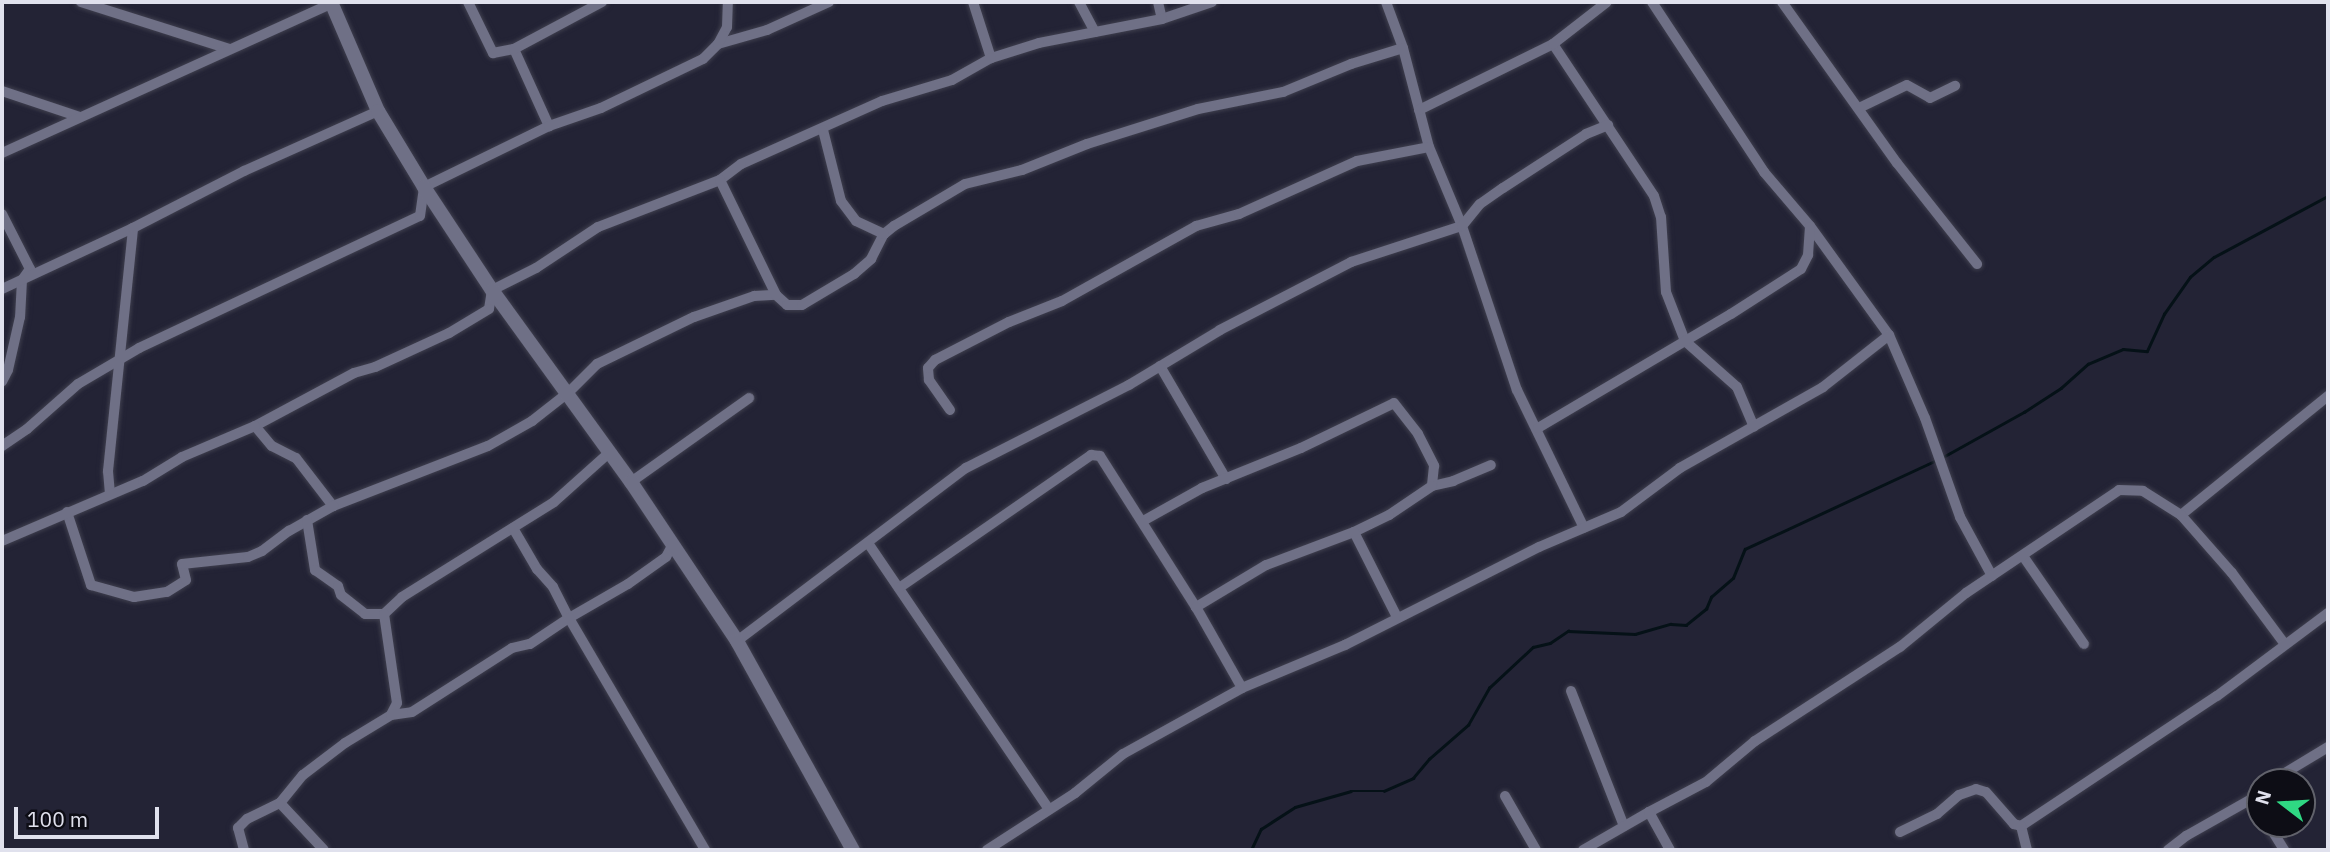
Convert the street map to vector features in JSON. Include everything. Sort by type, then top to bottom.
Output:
[{"type":"main road","points":[[331,3],[378,111],[424,187],[492,289],[631,482],[737,641],[853,850]]},
{"type":"street","points":[[80,2],[229,49]]},
{"type":"street","points":[[468,2],[493,53],[514,49],[602,2]]},
{"type":"street","points":[[2,446],[27,429],[78,384],[118,360],[420,216],[424,187],[549,126],[662,81],[703,59],[718,44],[727,27],[728,2]]},
{"type":"street","points":[[718,44],[767,30],[829,2]]},
{"type":"street","points":[[973,2],[991,58]]},
{"type":"street","points":[[1079,2],[1095,32]]},
{"type":"street","points":[[1158,2],[1163,19]]},
{"type":"street","points":[[2,541],[144,481],[182,457],[255,426],[354,373],[375,367],[449,332],[489,309],[492,289],[536,268],[598,227],[720,180],[741,164],[823,130],[882,101],[952,80],[991,58],[1095,32],[1163,19],[1212,2]]},
{"type":"street","points":[[1419,110],[1553,44],[1607,2]]},
{"type":"street","points":[[1652,2],[1764,172],[1810,226],[1889,335],[1925,418],[1960,517],[1992,576]]},
{"type":"street","points":[[1782,2],[1897,163],[1977,264]]},
{"type":"street","points":[[2,153],[331,3]]},
{"type":"street","points":[[1390,4],[1429,147],[1462,226],[1517,390],[1538,428],[1584,527]]},
{"type":"street","points":[[1783,27],[1791,17]]},
{"type":"street","points":[[1553,44],[1654,197],[1661,217],[1667,292],[1685,341],[1737,387],[1754,427]]},
{"type":"street","points":[[720,180],[776,295],[794,307],[837,286],[871,258],[884,234],[965,184],[1022,170],[1087,145],[1198,109],[1283,92],[1351,64],[1403,48]]},
{"type":"street","points":[[514,49],[549,126]]},
{"type":"street","points":[[1858,108],[1907,85],[1930,97],[1955,86]]},
{"type":"street","points":[[2,92],[80,117]]},
{"type":"street","points":[[2,289],[133,228],[244,171],[378,111]]},
{"type":"street","points":[[737,641],[966,468],[1046,425],[1073,415],[1220,330],[1351,262],[1462,226],[1480,204],[1503,188],[1586,134],[1608,125]]},
{"type":"street","points":[[823,130],[841,201],[856,221],[884,234]]},
{"type":"street","points":[[950,410],[929,380],[928,368],[935,359],[1009,322],[1062,301],[1196,226],[1238,214],[1357,161],[1429,147]]},
{"type":"street","points":[[2,214],[30,269],[22,280],[20,317],[8,370],[2,382]]},
{"type":"street","points":[[1538,428],[1801,269],[1808,255],[1810,226]]},
{"type":"street","points":[[110,494],[108,471],[133,228]]},
{"type":"street","points":[[67,512],[90,585],[134,597],[167,592],[186,580],[182,564],[248,557],[262,551],[333,506],[476,452],[531,421],[569,393],[597,364],[694,317],[754,296],[776,295]]},
{"type":"street","points":[[987,850],[1049,809],[1123,754],[1242,688],[1345,645],[1397,617],[1584,527],[1621,512],[1680,468],[1823,387],[1889,335]]},
{"type":"street","points":[[1160,366],[1226,479]]},
{"type":"street","points":[[2180,515],[2328,396]]},
{"type":"street","points":[[631,482],[748,398]]},
{"type":"street","points":[[1143,522],[1202,488],[1301,448],[1394,403],[1418,434],[1434,466],[1435,478],[1432,486]]},
{"type":"street","points":[[255,426],[272,446],[296,458],[333,506]]},
{"type":"street","points":[[307,520],[315,570],[338,586],[341,595],[365,614],[384,614],[402,597],[554,502],[610,452]]},
{"type":"street","points":[[898,589],[1091,455],[1100,456],[1196,607],[1242,688]]},
{"type":"street","points":[[1196,607],[1266,565],[1354,532],[1389,515],[1432,486],[1453,481],[1491,465]]},
{"type":"street","points":[[1583,850],[1706,782],[1755,741],[1900,647],[1992,576],[2119,490],[2143,491],[2180,515],[2232,573],[2284,643]]},
{"type":"street","points":[[513,527],[537,569],[553,587],[705,850]]},
{"type":"street","points":[[1354,532],[1397,617]]},
{"type":"street","points":[[868,543],[1049,809]]},
{"type":"street","points":[[244,850],[238,828],[247,819],[279,803],[303,775],[345,743],[391,715],[412,712],[512,648],[530,644],[638,577],[666,557],[673,544]]},
{"type":"street","points":[[2023,556],[2084,644]]},
{"type":"street","points":[[1900,832],[1937,814],[1959,795],[1976,789],[1986,792],[2014,824],[2021,825],[2087,785],[2217,696],[2284,643],[2328,613]]},
{"type":"street","points":[[384,614],[397,703],[391,715]]},
{"type":"street","points":[[1571,691],[1623,826]]},
{"type":"street","points":[[2293,768],[2328,747]]},
{"type":"street","points":[[1505,796],[1536,850]]},
{"type":"street","points":[[2168,850],[2246,800]]},
{"type":"street","points":[[279,803],[324,850]]},
{"type":"street","points":[[1649,812],[1670,850]]},
{"type":"street","points":[[2021,825],[2027,850]]},
{"type":"waterway","points":[[1943,457],[2024,412],[2061,388],[2088,364],[2123,349],[2147,351],[2164,314],[2190,277],[2214,257],[2328,196]]},
{"type":"waterway","points":[[1251,850],[1261,829],[1295,807],[1351,791],[1384,791],[1413,778],[1429,759],[1468,725],[1489,688],[1533,647],[1550,643],[1568,631],[1635,634],[1671,624],[1686,625],[1706,609],[1711,597],[1733,578],[1745,549],[1937,460]]}]
